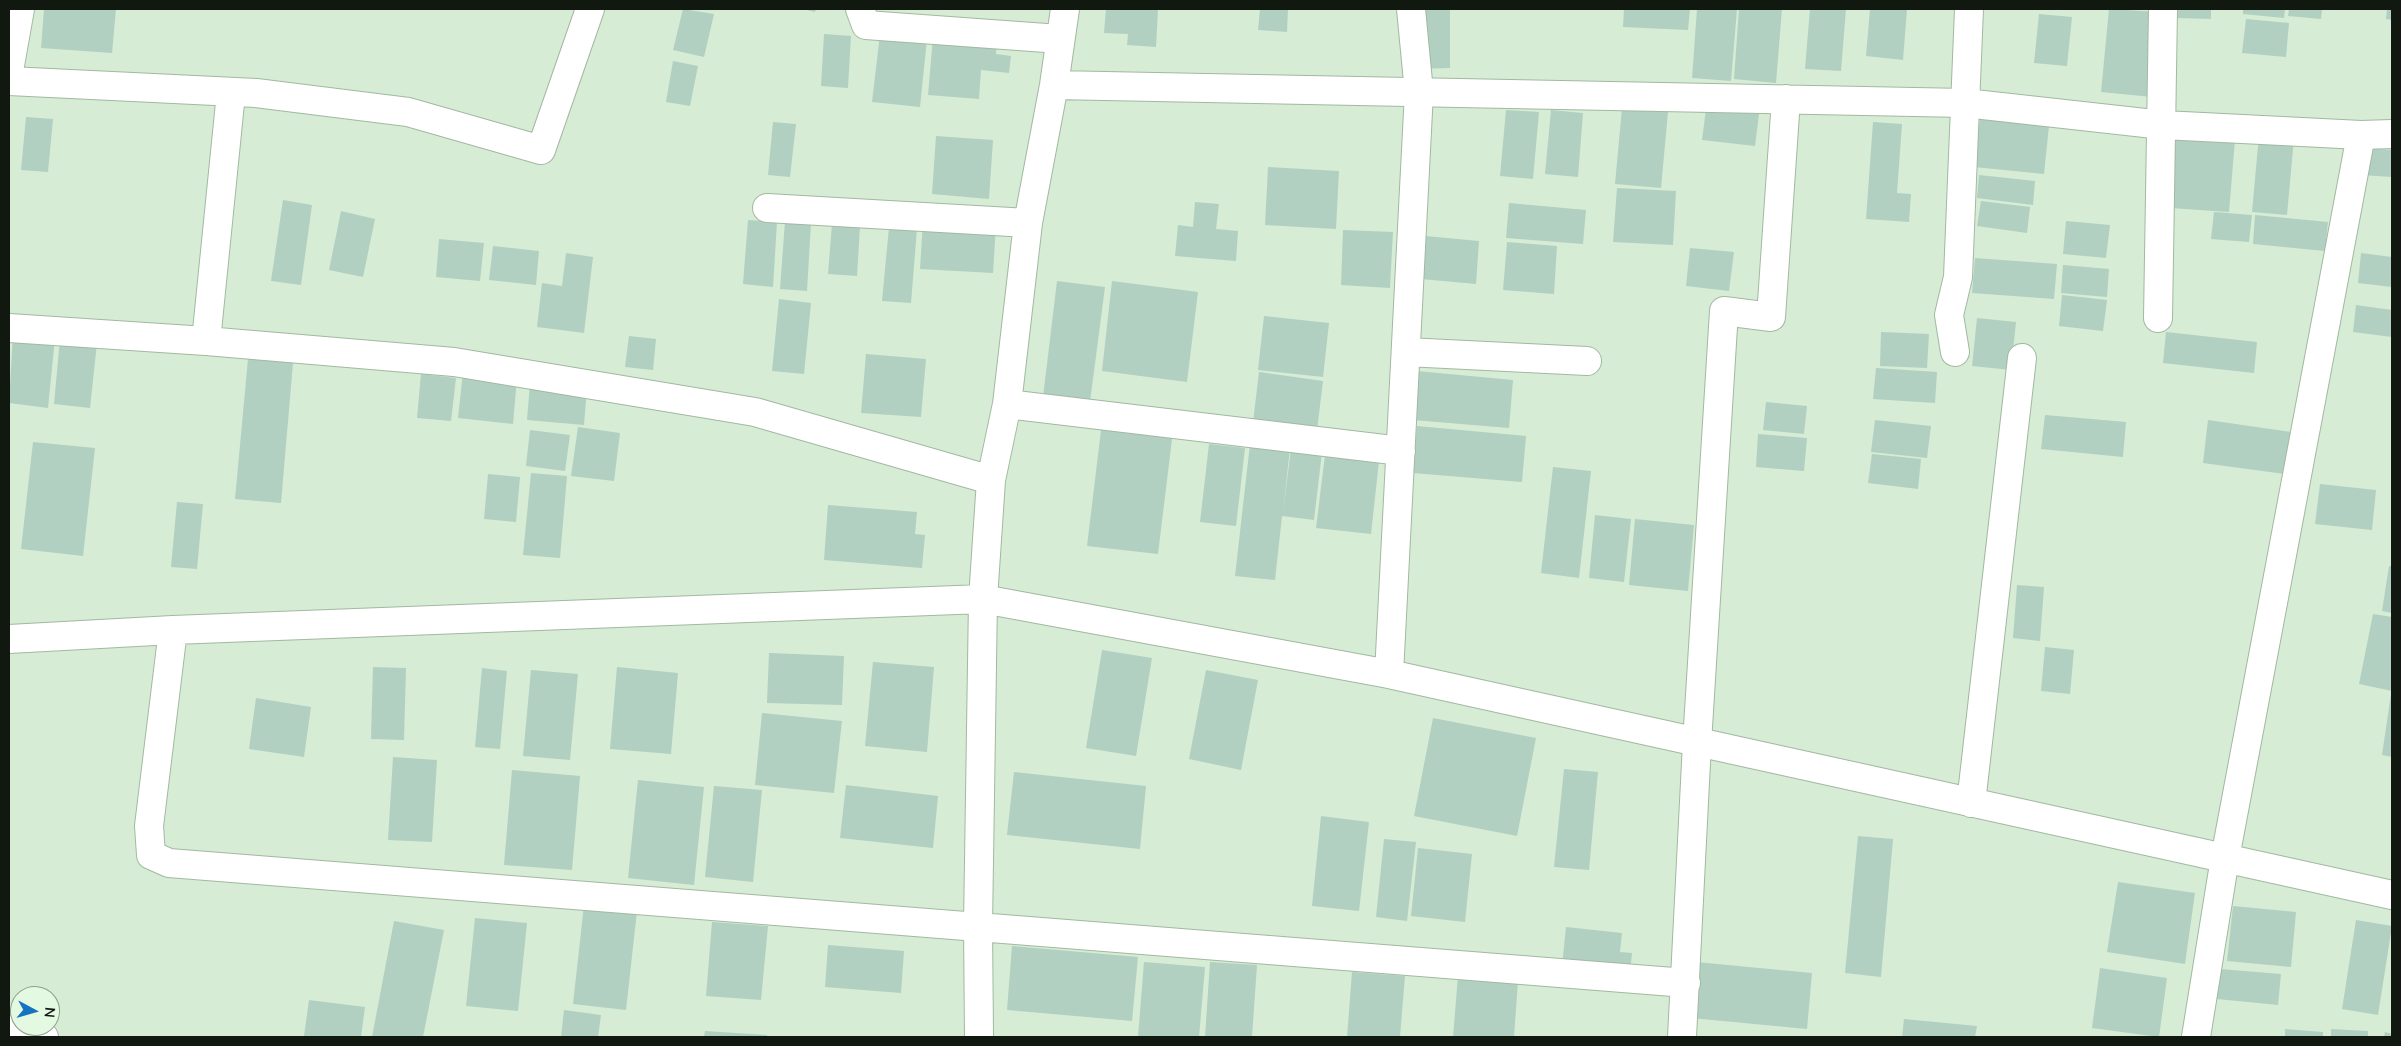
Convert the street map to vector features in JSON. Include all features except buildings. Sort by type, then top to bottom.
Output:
[{"type":"street","points":[[9,71],[20,9]]},
{"type":"street","points":[[9,80],[256,93],[408,112],[541,150],[590,9]]},
{"type":"street","points":[[860,9],[866,25],[1060,40]]},
{"type":"street","points":[[979,1037],[978,926],[983,599],[991,480],[1007,404],[1028,223],[1066,9]]},
{"type":"street","points":[[1389,674],[1419,92],[1411,9]]},
{"type":"street","points":[[1955,352],[1949,315],[1958,277],[1969,9]]},
{"type":"street","points":[[2158,318],[2163,125],[2163,9]]},
{"type":"street","points":[[1054,85],[1965,103],[2163,125],[2361,135],[2392,134]]},
{"type":"street","points":[[206,341],[231,93]]},
{"type":"street","points":[[1682,1037],[1697,743],[1724,311],[1771,317],[1786,99]]},
{"type":"street","points":[[2196,1037],[2225,858],[2361,135]]},
{"type":"street","points":[[767,208],[1028,223]]},
{"type":"street","points":[[9,328],[206,341],[454,362],[755,412],[991,480]]},
{"type":"street","points":[[1406,352],[1587,361]]},
{"type":"street","points":[[1971,803],[2022,358]]},
{"type":"street","points":[[1007,404],[1401,451]]},
{"type":"street","points":[[9,639],[173,630],[983,599],[1389,674],[2225,858],[2391,888]]},
{"type":"street","points":[[173,630],[149,826],[151,855],[169,863],[1686,983]]},
{"type":"street","points":[[9,1030],[44,1037]]}]
